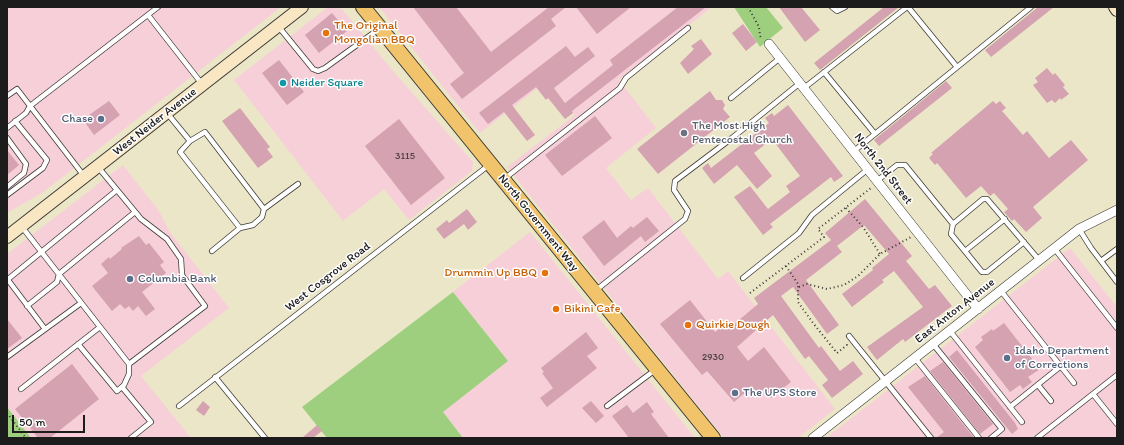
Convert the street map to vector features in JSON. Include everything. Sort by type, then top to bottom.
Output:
[{"type":"main road","name":"West Neider Avenue","points":[[7,237],[203,86],[302,7]]},
{"type":"main road","name":"North Government Way","points":[[363,7],[713,438]]},
{"type":"street","name":"North 2nd Street","points":[[769,44],[878,180],[978,309]]},
{"type":"street","name":"East Anton Avenue","points":[[813,438],[1079,229],[1117,210]]},
{"type":"lane","points":[[7,128],[26,113],[30,106],[158,7]]},
{"type":"lane","points":[[832,7],[837,11],[844,7]]},
{"type":"lane","points":[[594,292],[685,219],[688,211],[674,190],[675,181],[802,85],[824,72],[907,7],[957,67]]},
{"type":"lane","points":[[854,151],[1030,7]]},
{"type":"lane","points":[[148,15],[203,86]]},
{"type":"lane","points":[[278,26],[313,69],[318,71],[325,68],[380,28]]},
{"type":"lane","points":[[503,180],[620,88],[626,78],[688,28]]},
{"type":"lane","points":[[731,98],[780,58]]},
{"type":"lane","points":[[824,72],[875,134]]},
{"type":"lane","points":[[7,96],[17,89],[85,177]]},
{"type":"lane","points":[[167,113],[190,141]]},
{"type":"lane","points":[[7,195],[43,168],[47,160],[15,121]]},
{"type":"lane","points":[[240,228],[180,152],[190,141],[205,132],[264,209]]},
{"type":"lane","points":[[7,138],[26,164],[24,173],[7,187]]},
{"type":"lane","name":"West Cosgrove Road","points":[[179,406],[490,164]]},
{"type":"lane","points":[[878,180],[897,165],[905,165],[953,224]]},
{"type":"lane","points":[[98,167],[135,212],[171,244],[181,259],[182,275],[205,306],[129,364]]},
{"type":"lane","points":[[743,278],[799,233],[812,215],[868,168]]},
{"type":"lane","points":[[212,251],[240,228],[253,225],[262,217],[264,209],[298,184]]},
{"type":"lane","points":[[45,329],[7,280],[42,253],[117,190]]},
{"type":"lane","points":[[1024,242],[984,273],[951,234],[953,224],[985,199],[989,200],[1005,219],[1039,260]]},
{"type":"lane","points":[[27,306],[57,282],[59,274],[135,212]]},
{"type":"lane","points":[[965,251],[1005,219]]},
{"type":"lane","points":[[21,226],[129,364],[129,374],[122,387],[117,391],[78,344]]},
{"type":"lane","points":[[1079,229],[1117,282]]},
{"type":"lane","points":[[1054,248],[1117,328]]},
{"type":"lane","points":[[1101,261],[1117,248]]},
{"type":"lane","points":[[1001,291],[1074,383]]},
{"type":"lane","points":[[7,357],[81,303]]},
{"type":"lane","points":[[21,389],[100,327]]},
{"type":"lane","points":[[950,331],[1022,422]]},
{"type":"lane","points":[[849,336],[931,438]]},
{"type":"lane","points":[[933,344],[1002,429],[991,438]]},
{"type":"lane","points":[[914,358],[979,438]]},
{"type":"lane","points":[[1010,407],[1061,366]]},
{"type":"lane","points":[[606,406],[656,369]]},
{"type":"lane","points":[[1037,438],[1117,376]]},
{"type":"lane","points":[[215,377],[265,438]]},
{"type":"lane","points":[[1038,385],[1051,401]]},
{"type":"lane","points":[[122,387],[151,422],[131,438]]},
{"type":"lane","points":[[1093,394],[1117,424]]},
{"type":"path","points":[[748,7],[759,27],[760,36],[769,44]]},
{"type":"path","points":[[750,293],[824,237],[818,230],[871,188]]},
{"type":"path","points":[[846,208],[863,227],[880,254]]},
{"type":"path","points":[[799,287],[807,284],[827,289],[844,285],[858,276],[880,254],[910,237]]},
{"type":"path","points":[[786,266],[799,287],[798,302],[837,353],[847,345],[851,351]]},
{"type":"path","points":[[7,413],[26,438]]},
{"type":"shaded area","points":[[7,7],[281,7],[42,193],[7,213]]},
{"type":"shaded area","points":[[328,7],[342,9],[393,71],[473,162],[472,171],[409,220],[384,189],[343,221],[234,80]]},
{"type":"shaded area","points":[[379,7],[712,7],[619,80],[656,128],[606,168],[631,200],[648,188],[718,279],[728,271],[835,409],[798,438],[724,438],[507,167],[575,115],[548,80],[480,133]]},
{"type":"shaded area","points":[[123,165],[159,211],[169,231],[229,308],[141,376],[191,438],[31,438],[7,407],[7,254]]},
{"type":"shaded area","points":[[530,232],[695,438],[463,438],[442,412],[508,361],[453,292]]},
{"type":"shaded area","points":[[1070,248],[1117,307],[1117,438],[826,438]]},
{"type":"green space","points":[[734,7],[766,7],[783,28],[760,47]]},
{"type":"green space","points":[[453,292],[508,361],[443,412],[463,438],[327,438],[302,407]]},
{"type":"green space","points":[[7,407],[31,438],[7,438]]},
{"type":"building","points":[[413,7],[456,7],[491,52],[549,7],[566,7],[551,19],[556,26],[462,99],[450,84],[464,73]]},
{"type":"building","points":[[576,7],[631,7],[597,34]]},
{"type":"building","points":[[678,7],[706,7],[572,111],[573,113],[565,119],[548,98],[546,100],[536,87],[512,105],[535,135],[527,141],[504,112],[488,124],[479,113],[566,46],[575,57],[588,47],[595,56],[554,88],[565,103],[613,65],[610,60]]},
{"type":"building","points":[[779,7],[801,7],[820,30],[805,42]]},
{"type":"building","points":[[884,7],[899,7],[820,70],[814,63]]},
{"type":"building","points":[[1038,7],[1054,7],[991,57],[985,50]]},
{"type":"building","name":"The Original Mongolian BBQ","points":[[332,13],[347,31],[319,53],[305,35]]},
{"type":"building","points":[[743,24],[757,42],[746,51],[732,33]]},
{"type":"building","points":[[701,39],[712,54],[688,74],[680,63],[694,49],[691,46]]},
{"type":"building","name":"Neider Square","points":[[279,60],[304,92],[287,105],[262,73]]},
{"type":"building","points":[[1047,68],[1053,75],[1055,73],[1065,85],[1063,87],[1069,94],[1061,100],[1060,98],[1055,103],[1052,100],[1047,103],[1033,85],[1038,82],[1035,78]]},
{"type":"building","points":[[946,81],[952,88],[879,146],[874,140]]},
{"type":"building","name":"The Most High Pentecostal Church","points":[[710,91],[716,100],[722,100],[725,105],[723,109],[730,117],[658,174],[637,149]]},
{"type":"building","name":"Chase","points":[[109,101],[120,115],[94,135],[84,121],[90,116],[89,115]]},
{"type":"building","points":[[993,101],[996,104],[1000,101],[1006,108],[1002,111],[1023,135],[1027,131],[1049,158],[1071,140],[1088,160],[1033,207],[1042,218],[1026,232],[1014,219],[1012,221],[1004,212],[1008,209],[994,193],[990,196],[981,186],[966,198],[937,163],[935,165],[929,158],[933,154],[931,153]]},
{"type":"building","points":[[788,105],[843,176],[834,182],[831,177],[770,224],[773,227],[763,235],[734,197],[750,186],[768,209],[790,192],[786,186],[800,176],[772,139],[754,153],[772,176],[757,189],[737,165],[714,184],[702,168],[708,163],[711,168],[769,123],[765,118],[772,113],[774,116]]},
{"type":"building","points":[[240,108],[270,147],[267,149],[273,157],[258,168],[222,121]]},
{"type":"building","points":[[595,116],[612,138],[562,176],[545,155]]},
{"type":"building","points":[[399,119],[445,178],[411,205],[365,146]]},
{"type":"building","points":[[7,150],[19,165],[7,175]]},
{"type":"building","points":[[865,199],[912,256],[906,261],[929,289],[935,285],[952,306],[905,342],[903,339],[877,360],[867,347],[923,307],[894,271],[882,280],[884,282],[852,307],[842,294],[873,270],[872,268],[889,254],[864,225],[837,246],[842,252],[806,280],[839,325],[827,334],[793,287],[781,296],[819,348],[821,346],[840,371],[853,361],[863,374],[832,398],[822,385],[828,380],[809,356],[805,359],[773,315],[737,347],[748,361],[764,347],[791,382],[771,398],[764,389],[752,398],[747,391],[734,402],[707,371],[702,375],[660,324],[690,300],[715,332],[729,321],[732,326],[758,304],[754,298],[831,240],[825,233]]},
{"type":"building","points":[[467,209],[477,222],[468,230],[464,224],[444,239],[436,229],[447,220],[449,223]]},
{"type":"building","points":[[647,217],[659,231],[645,242],[641,236],[604,266],[582,237],[604,220],[617,238],[631,226],[633,228]]},
{"type":"building","name":"Columbia Bank","points":[[139,236],[146,245],[149,243],[164,262],[160,265],[166,273],[142,292],[155,309],[146,316],[138,306],[133,311],[129,306],[125,309],[120,304],[112,311],[92,286],[108,273],[101,264],[109,257],[110,259],[122,249],[121,248]]},
{"type":"building","points":[[7,319],[22,338],[7,349]]},
{"type":"building","name":"Idaho Department of Corrections","points":[[1004,323],[1040,369],[1028,377],[1032,382],[1023,389],[1020,385],[1010,392],[975,347],[983,340],[981,337]]},
{"type":"building","points":[[586,332],[598,348],[587,356],[597,368],[547,407],[540,398],[553,388],[542,373],[544,372],[541,368]]},
{"type":"building","points":[[957,350],[1015,423],[1018,429],[1012,434],[949,357]]},
{"type":"building","points":[[943,362],[993,424],[980,434],[930,371]]},
{"type":"building","points":[[72,364],[99,399],[50,438],[38,438],[15,409]]},
{"type":"building","points":[[925,376],[974,438],[936,438],[944,432],[908,387]]},
{"type":"building","points":[[203,401],[210,407],[204,416],[196,410]]},
{"type":"building","points":[[591,401],[604,416],[596,423],[582,408]]},
{"type":"building","points":[[647,402],[654,412],[651,414],[669,438],[629,438],[612,416],[627,405],[633,413]]},
{"type":"building","points":[[317,425],[322,431],[313,438],[302,438]]},
{"type":"place","name":"The Original Mongolian BBQ","points":[[326,33]]},
{"type":"place","name":"Neider Square","points":[[283,83]]},
{"type":"place","name":"Chase","points":[[101,119]]},
{"type":"place","name":"The Most High Pentecostal Church","points":[[684,133]]},
{"type":"place","name":"Drummin Up BBQ","points":[[545,273]]},
{"type":"place","name":"Columbia Bank","points":[[130,279]]},
{"type":"place","name":"Bikini Cafe","points":[[556,309]]},
{"type":"place","name":"Quirkie Dough","points":[[688,325]]},
{"type":"place","name":"Idaho Department of Corrections","points":[[1007,358]]},
{"type":"place","name":"The UPS Store","points":[[735,393]]}]
